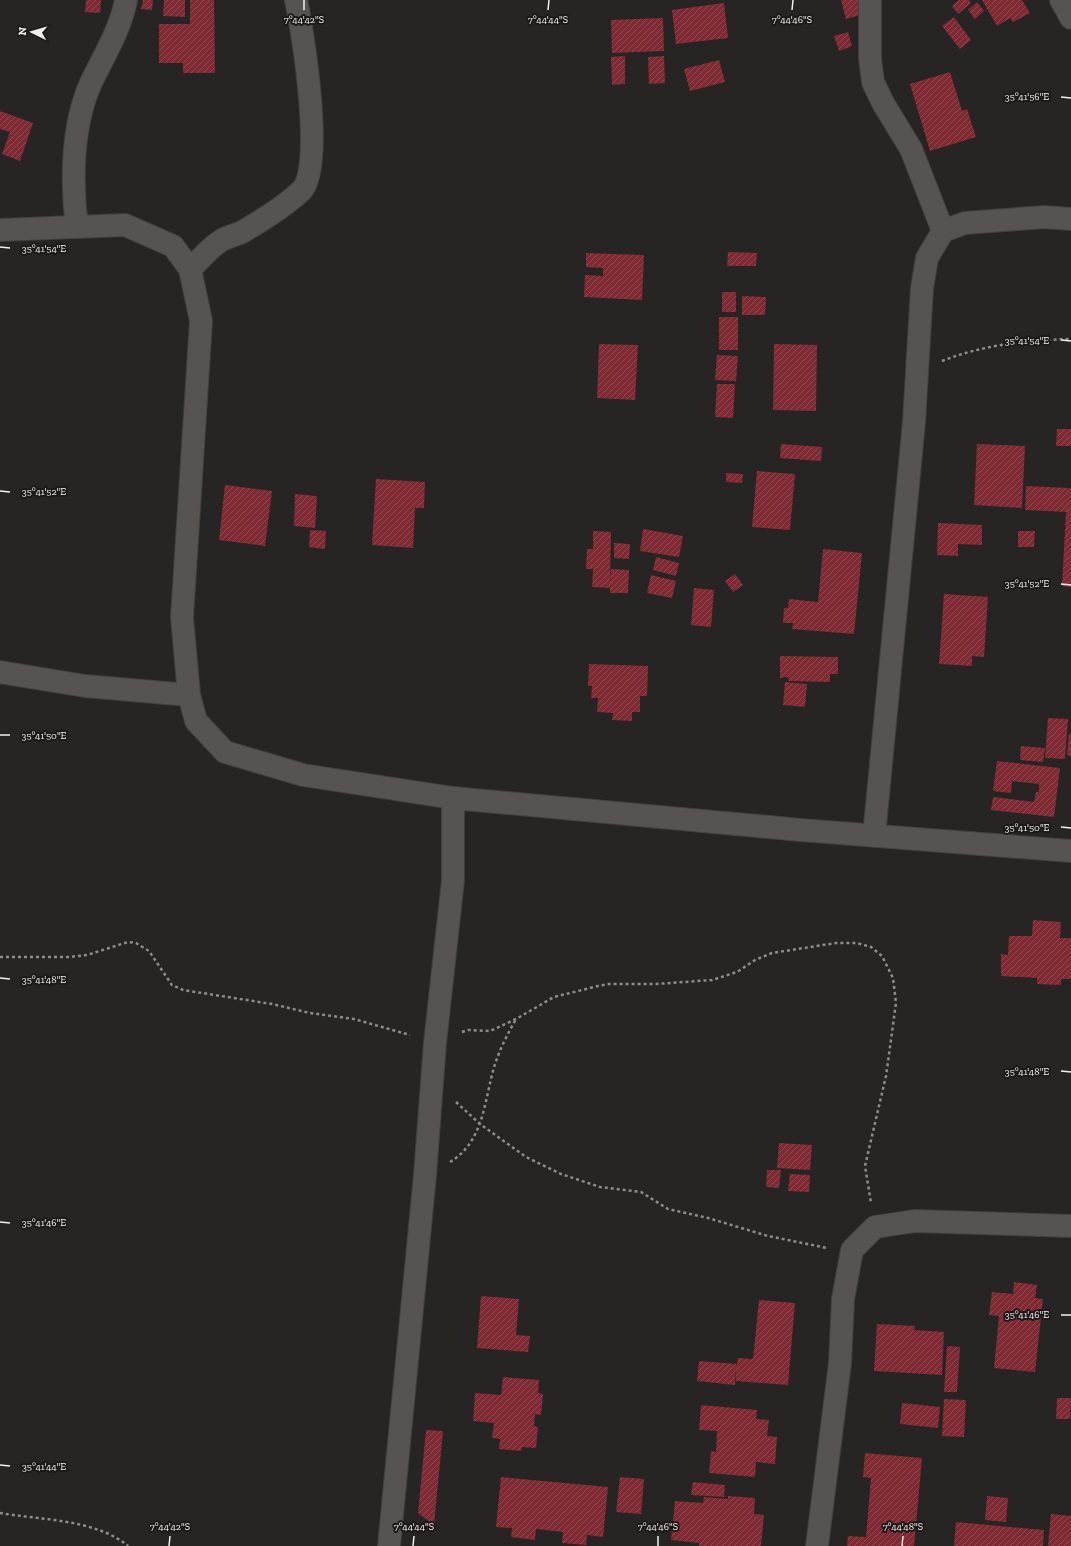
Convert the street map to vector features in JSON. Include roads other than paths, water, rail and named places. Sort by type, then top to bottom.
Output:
[{"type":"street","points":[[77,227],[74,203],[75,154],[78,127],[89,86],[117,29],[126,0]]},
{"type":"street","points":[[190,269],[221,241],[243,232],[270,214],[302,190],[308,181],[312,165],[311,109],[302,28],[296,0]]},
{"type":"street","points":[[870,0],[870,58],[873,82],[883,103],[911,149],[943,231]]},
{"type":"street","points":[[1061,0],[1071,18]]},
{"type":"street","points":[[874,836],[887,714],[917,370],[922,288],[927,258],[943,231],[965,223],[1044,217],[1071,219]]},
{"type":"street","points":[[0,230],[125,225],[173,246],[190,269],[201,321],[182,617],[189,695],[196,721],[226,752],[304,775],[453,798],[874,836],[1071,851]]},
{"type":"street","points":[[0,672],[85,686],[189,695]]},
{"type":"street","points":[[390,1546],[425,1175],[435,1043],[453,880],[453,798]]},
{"type":"street","points":[[817,1546],[840,1363],[843,1300],[852,1250],[875,1227],[915,1221],[1071,1226]]}]
